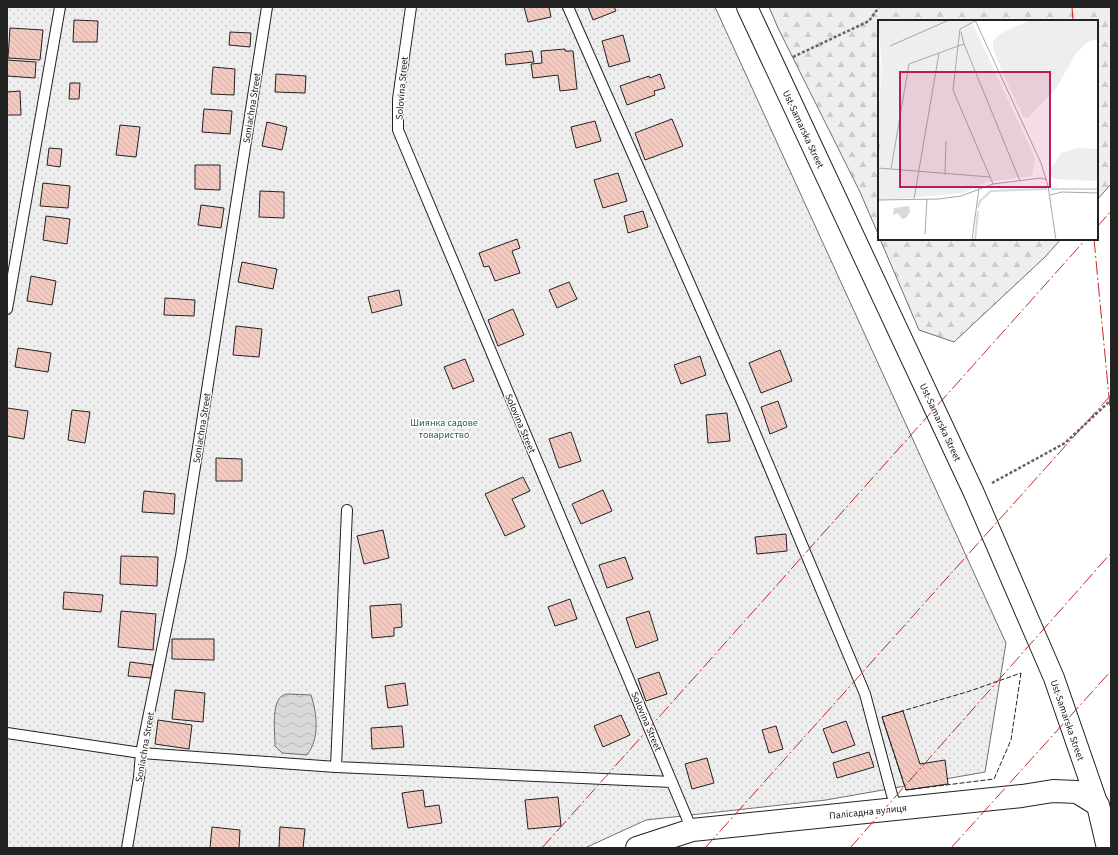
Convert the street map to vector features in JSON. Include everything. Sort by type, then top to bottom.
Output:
[{"type":"street","name":"Ust-Samarska Street","points":[[747,7],[974,493],[1054,678],[1098,805],[1107,848]]},
{"type":"street","name":"Палісадна вулиця","points":[[637,848],[692,830],[1022,796],[1053,791],[1077,792],[1098,805]]},
{"type":"lane","points":[[7,309],[60,7]]},
{"type":"lane","name":"Soniachna Street","points":[[127,848],[139,777],[141,753],[181,556],[267,7]]},
{"type":"lane","name":"Solovina Street","points":[[411,7],[398,99],[398,130],[692,830]]},
{"type":"lane","points":[[568,7],[744,407],[864,694],[897,808]]},
{"type":"lane","points":[[336,767],[347,510]]},
{"type":"lane","points":[[7,733],[141,753],[336,767],[672,782]]},
{"type":"path","points":[[775,66],[869,21],[879,7]]},
{"type":"path","points":[[974,493],[1065,443],[1111,400]]},
{"type":"green space","name":"Шиянка садове товариство","points":[[7,7],[715,7],[1006,643],[985,772],[826,800],[646,820],[585,848],[7,848]]},
{"type":"green space","points":[[769,7],[1111,7],[1111,184],[1098,199],[1098,20],[878,20],[878,234],[860,192]]},
{"type":"green space","points":[[880,240],[1060,240],[1045,257],[954,342],[919,330]]},
{"type":"water","points":[[288,694],[311,695],[315,710],[316,734],[307,755],[282,753],[275,746],[274,719],[276,705],[282,696]]},
{"type":"building","points":[[524,7],[549,7],[551,17],[528,22]]},
{"type":"building","points":[[588,7],[614,7],[616,11],[593,20]]},
{"type":"building","points":[[74,20],[98,21],[97,42],[73,42]]},
{"type":"building","points":[[10,28],[43,30],[40,60],[8,58]]},
{"type":"building","points":[[230,32],[251,33],[250,47],[229,45]]},
{"type":"building","points":[[623,35],[630,61],[609,67],[602,41]]},
{"type":"building","points":[[565,49],[565,51],[573,51],[577,89],[560,91],[558,75],[533,78],[531,64],[542,63],[541,51]]},
{"type":"building","points":[[532,51],[534,62],[506,65],[505,54]]},
{"type":"building","points":[[7,60],[36,62],[35,78],[7,76]]},
{"type":"building","points":[[213,67],[235,69],[234,95],[211,94]]},
{"type":"building","points":[[276,74],[306,76],[305,93],[275,92]]},
{"type":"building","points":[[660,74],[665,88],[654,91],[655,95],[627,105],[620,86],[649,76],[650,78]]},
{"type":"building","points":[[70,83],[80,83],[79,99],[69,99]]},
{"type":"building","points":[[20,91],[21,115],[7,115],[7,92]]},
{"type":"building","points":[[204,109],[232,111],[230,134],[202,132]]},
{"type":"building","points":[[672,119],[683,146],[645,160],[635,133]]},
{"type":"building","points":[[595,121],[601,141],[576,148],[571,127]]},
{"type":"building","points":[[267,122],[287,127],[282,150],[262,146]]},
{"type":"building","points":[[120,125],[140,127],[136,157],[116,155]]},
{"type":"building","points":[[49,148],[62,149],[60,167],[47,165]]},
{"type":"building","points":[[195,165],[220,165],[220,190],[195,189]]},
{"type":"building","points":[[618,173],[627,201],[603,208],[594,180]]},
{"type":"building","points":[[43,183],[70,186],[68,208],[40,206]]},
{"type":"building","points":[[260,191],[284,192],[284,218],[259,217]]},
{"type":"building","points":[[201,205],[224,208],[221,228],[198,225]]},
{"type":"building","points":[[643,211],[648,227],[628,233],[624,216]]},
{"type":"building","points":[[46,216],[70,219],[67,244],[43,240]]},
{"type":"building","points":[[517,239],[520,248],[512,251],[520,273],[495,281],[489,266],[484,267],[479,253]]},
{"type":"building","points":[[242,262],[277,269],[273,289],[238,282]]},
{"type":"building","points":[[31,276],[56,281],[52,305],[27,301]]},
{"type":"building","points":[[569,282],[577,299],[557,308],[549,290]]},
{"type":"building","points":[[399,290],[402,305],[372,313],[368,297]]},
{"type":"building","points":[[165,298],[195,300],[194,316],[164,315]]},
{"type":"building","points":[[513,309],[524,335],[498,346],[488,320]]},
{"type":"building","points":[[236,326],[262,329],[259,357],[233,355]]},
{"type":"building","points":[[18,348],[51,353],[48,372],[15,367]]},
{"type":"building","points":[[780,350],[792,381],[761,393],[749,363]]},
{"type":"building","points":[[700,356],[706,375],[681,384],[674,365]]},
{"type":"building","points":[[465,359],[474,381],[453,389],[444,367]]},
{"type":"building","points":[[778,401],[787,427],[770,434],[761,407]]},
{"type":"building","points":[[7,408],[28,411],[24,439],[7,436]]},
{"type":"building","points":[[72,410],[90,412],[85,443],[68,440]]},
{"type":"building","points":[[727,413],[730,441],[708,443],[706,415]]},
{"type":"building","points":[[571,432],[581,461],[559,468],[549,439]]},
{"type":"building","points":[[216,458],[242,459],[242,481],[216,481]]},
{"type":"building","points":[[523,477],[530,491],[512,499],[525,527],[505,536],[485,494]]},
{"type":"building","points":[[603,490],[612,511],[581,524],[572,504]]},
{"type":"building","points":[[144,491],[175,494],[174,514],[142,512]]},
{"type":"building","points":[[383,530],[389,558],[364,564],[357,536]]},
{"type":"building","points":[[786,534],[787,551],[757,554],[755,537]]},
{"type":"building","points":[[121,556],[158,557],[157,586],[120,584]]},
{"type":"building","points":[[625,557],[633,579],[607,588],[599,565]]},
{"type":"building","points":[[64,592],[103,595],[101,612],[63,609]]},
{"type":"building","points":[[570,599],[577,619],[555,626],[548,607]]},
{"type":"building","points":[[401,604],[402,627],[394,628],[394,636],[372,638],[370,606]]},
{"type":"building","points":[[121,611],[156,614],[153,650],[118,647]]},
{"type":"building","points":[[649,611],[658,640],[636,648],[626,618]]},
{"type":"building","points":[[172,639],[214,639],[214,660],[172,659]]},
{"type":"building","points":[[130,662],[153,665],[151,678],[128,676]]},
{"type":"building","points":[[659,672],[667,694],[646,701],[638,679]]},
{"type":"building","points":[[405,683],[408,705],[388,708],[385,686]]},
{"type":"building","points":[[175,690],[205,693],[203,722],[172,719]]},
{"type":"building","points":[[903,711],[920,764],[945,760],[948,784],[906,790],[882,717]]},
{"type":"building","points":[[621,715],[630,735],[603,747],[594,726]]},
{"type":"building","points":[[158,720],[192,725],[189,749],[155,744]]},
{"type":"building","points":[[846,721],[855,745],[832,753],[823,729]]},
{"type":"building","points":[[402,726],[404,747],[372,749],[371,728]]},
{"type":"building","points":[[776,726],[783,749],[769,753],[762,730]]},
{"type":"building","points":[[869,752],[874,767],[837,778],[833,763]]},
{"type":"building","points":[[707,758],[714,783],[692,789],[685,764]]},
{"type":"building","points":[[423,790],[425,807],[439,805],[442,823],[408,828],[402,793]]},
{"type":"building","points":[[558,797],[561,826],[528,829],[525,800]]},
{"type":"building","points":[[212,827],[240,830],[239,848],[210,848]]},
{"type":"building","points":[[280,827],[305,829],[303,848],[279,848]]},
{"type":"fence","points":[[1021,673],[1011,740],[994,779],[906,790],[882,717],[970,691],[1021,673]]},
{"type":"power","points":[[1072,7],[1073,20]]},
{"type":"power","points":[[1098,226],[1111,211]]},
{"type":"power","points":[[542,848],[1085,240]]},
{"type":"power","points":[[1094,240],[1111,418]]},
{"type":"power","points":[[705,848],[1111,395]]},
{"type":"power","points":[[850,848],[1111,553]]},
{"type":"power","points":[[951,848],[1111,671]]}]
